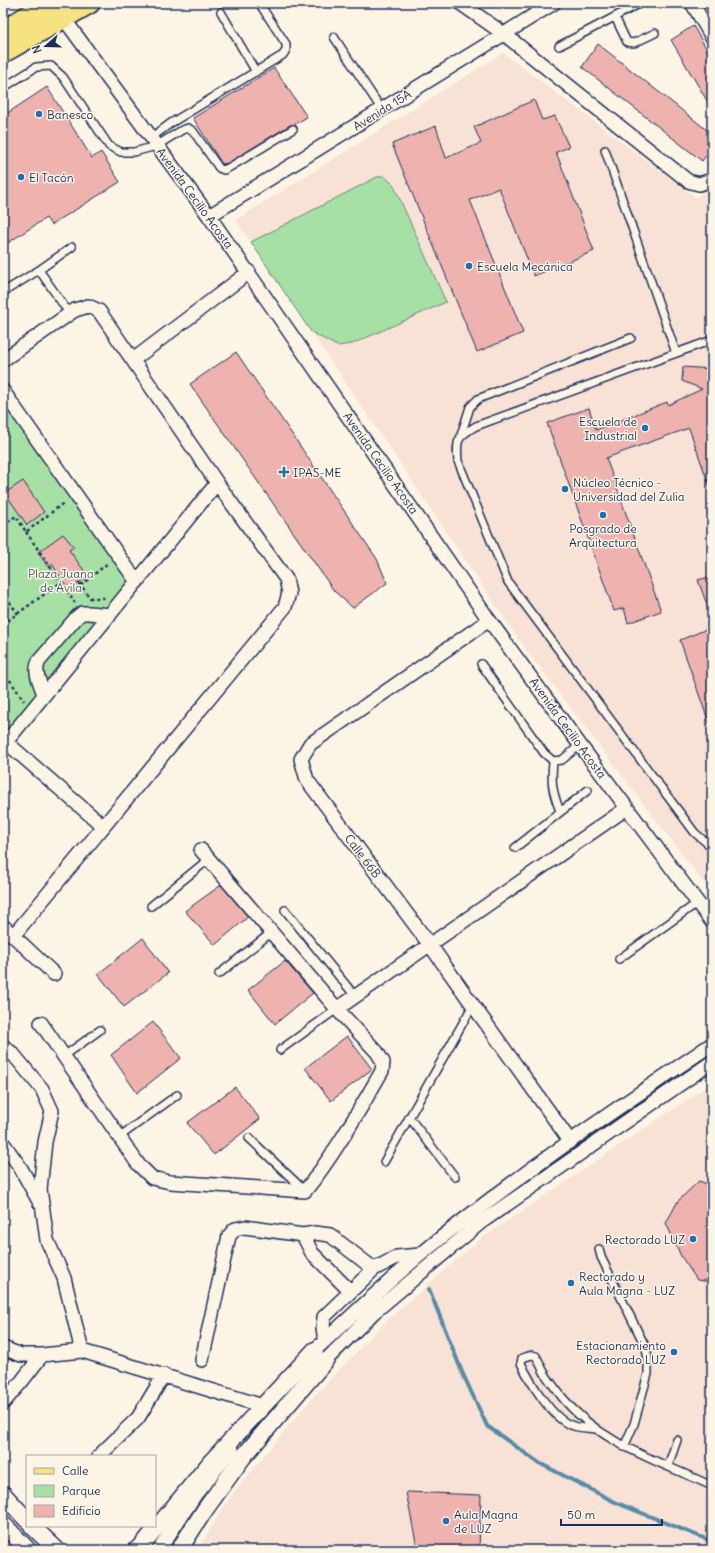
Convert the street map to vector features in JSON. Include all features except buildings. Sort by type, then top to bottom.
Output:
[{"type":"main road","points":[[3,32],[54,8],[89,3]]},
{"type":"main road","points":[[3,52],[54,8]]},
{"type":"street","points":[[460,3],[504,34],[688,182],[699,184],[712,180]]},
{"type":"street","name":"Avenida 15A","points":[[210,216],[554,3]]},
{"type":"street","points":[[692,3],[712,37]]},
{"type":"street","name":"Avenida Cecilio Acosta","points":[[54,8],[153,142],[210,216],[489,620],[712,922]]},
{"type":"street","points":[[133,360],[249,272]]},
{"type":"street","points":[[3,360],[75,310],[88,306],[99,311],[217,483],[286,579],[289,593],[285,607],[13,936]]},
{"type":"street","points":[[3,391],[137,582]]},
{"type":"street","points":[[103,826],[4,740],[44,696],[217,483]]},
{"type":"street","points":[[44,696],[36,667],[48,650],[82,613],[110,615]]},
{"type":"street","name":"Calle 66B","points":[[489,620],[310,744],[301,760],[307,780],[430,945],[570,1141]]},
{"type":"street","points":[[337,1009],[628,808]]},
{"type":"street","points":[[41,1023],[138,1164],[152,1178],[170,1182],[305,1191],[315,1179],[352,1123],[382,1071],[383,1062],[377,1052],[337,1009],[205,855]]},
{"type":"street","points":[[3,926],[54,974]]},
{"type":"street","points":[[161,1547],[195,1495],[226,1456],[305,1372],[365,1303],[420,1255],[521,1176],[712,1044]]},
{"type":"street","points":[[3,1046],[13,1054],[42,1089],[52,1111],[45,1142],[40,1189],[47,1240],[64,1278],[82,1351]]},
{"type":"street","points":[[136,1550],[140,1548],[210,1463],[263,1406],[322,1351],[373,1313],[480,1223],[712,1062]]},
{"type":"street","points":[[3,1143],[8,1160],[43,1209]]},
{"type":"street","points":[[202,1360],[229,1236],[235,1229],[245,1228],[303,1236],[315,1233],[330,1235],[374,1269]]},
{"type":"street","points":[[303,1236],[312,1253],[350,1291]]},
{"type":"street","points":[[180,1550],[204,1511],[322,1351],[324,1317],[374,1269],[397,1257],[420,1255]]},
{"type":"street","points":[[3,1348],[21,1355],[42,1355],[82,1351],[263,1406]]},
{"type":"street","points":[[3,1403],[42,1355]]},
{"type":"street","points":[[100,1455],[138,1418],[164,1375]]},
{"type":"street","points":[[3,1494],[26,1519]]},
{"type":"street","points":[[3,1524],[28,1550]]},
{"type":"street","points":[[33,1527],[52,1546],[67,1550]]},
{"type":"lane","points":[[153,142],[172,123],[283,55],[286,50],[286,44],[259,3]]},
{"type":"lane","points":[[559,46],[641,3]]},
{"type":"lane","points":[[221,12],[256,72]]},
{"type":"lane","points":[[615,17],[627,42],[634,43],[654,33]]},
{"type":"lane","points":[[334,37],[382,110]]},
{"type":"lane","points":[[3,88],[36,67],[51,66],[63,78],[109,146],[121,152],[134,152],[153,142],[188,128],[193,131],[219,168],[224,170],[293,129]]},
{"type":"lane","points":[[605,150],[676,353]]},
{"type":"lane","points":[[5,291],[72,247]]},
{"type":"lane","points":[[39,270],[69,314]]},
{"type":"lane","points":[[630,338],[478,399],[470,407],[456,446],[458,462],[508,582],[694,833],[712,847]]},
{"type":"lane","points":[[461,435],[476,426],[712,340]]},
{"type":"lane","points":[[481,664],[544,753],[553,761],[562,760],[580,745]]},
{"type":"lane","points":[[553,761],[551,780],[553,794],[560,811]]},
{"type":"lane","points":[[515,848],[588,790]]},
{"type":"lane","points":[[151,906],[205,855]]},
{"type":"lane","points":[[619,959],[697,903]]},
{"type":"lane","points":[[285,910],[355,996]]},
{"type":"lane","points":[[220,974],[272,932]]},
{"type":"lane","points":[[384,1162],[473,1005]]},
{"type":"lane","points":[[280,1050],[337,1009]]},
{"type":"lane","points":[[64,1056],[100,1030]]},
{"type":"lane","points":[[119,1137],[177,1095]]},
{"type":"lane","points":[[409,1118],[455,1177]]},
{"type":"lane","points":[[249,1138],[305,1191]]},
{"type":"lane","points":[[599,1248],[600,1258],[646,1348],[648,1359],[648,1374],[634,1424],[624,1447]]},
{"type":"lane","points":[[595,1429],[570,1425],[554,1413],[538,1392],[523,1368],[521,1363],[522,1358],[532,1355],[536,1356],[544,1373],[562,1397],[595,1429],[624,1447],[712,1486]]},
{"type":"lane","points":[[668,1466],[677,1440]]},
{"type":"path","points":[[26,532],[68,500]]},
{"type":"path","points":[[3,525],[16,516],[82,613]]},
{"type":"path","points":[[111,561],[80,584],[90,598],[114,598]]},
{"type":"path","points":[[3,624],[60,582]]},
{"type":"path","points":[[6,597],[18,614]]},
{"type":"path","points":[[3,670],[26,705]]},
{"type":"shaded area","name":"Núcleo Técnico - Universidad del Zulia","points":[[503,53],[695,197],[712,189],[712,893],[524,647],[236,220]]},
{"type":"shaded area","name":"Rectorado y Aula Magna - LUZ","points":[[712,1083],[712,1550],[197,1550],[231,1496],[310,1401],[382,1325],[478,1241]]},
{"type":"green space","points":[[384,176],[393,184],[446,302],[352,344],[337,346],[311,332],[251,242],[377,177]]},
{"type":"green space","name":"Plaza Juana de Ávila","points":[[3,396],[133,582],[6,738],[3,734]]},
{"type":"waterway","points":[[429,1289],[462,1372],[487,1426],[539,1463],[617,1503],[706,1539],[712,1544]]},
{"type":"place","name":"Banesco","points":[[39,114]]},
{"type":"place","name":"El Tacón","points":[[21,177]]},
{"type":"place","name":"Escuela Mecánica","points":[[469,266]]},
{"type":"place","name":"Escuela de Industrial","points":[[645,428]]},
{"type":"place","name":"IPAS-ME","points":[[284,472]]},
{"type":"place","name":"Núcleo Técnico - Universidad del Zulia","points":[[565,489]]},
{"type":"place","name":"Posgrado de Arquitectura","points":[[603,515]]},
{"type":"place","name":"Rectorado LUZ","points":[[693,1239]]},
{"type":"place","name":"Rectorado y Aula Magna - LUZ","points":[[571,1283]]},
{"type":"place","name":"Estacionamiento Rectorado LUZ","points":[[674,1352]]},
{"type":"place","name":"Aula Magna de LUZ","points":[[446,1521]]}]
